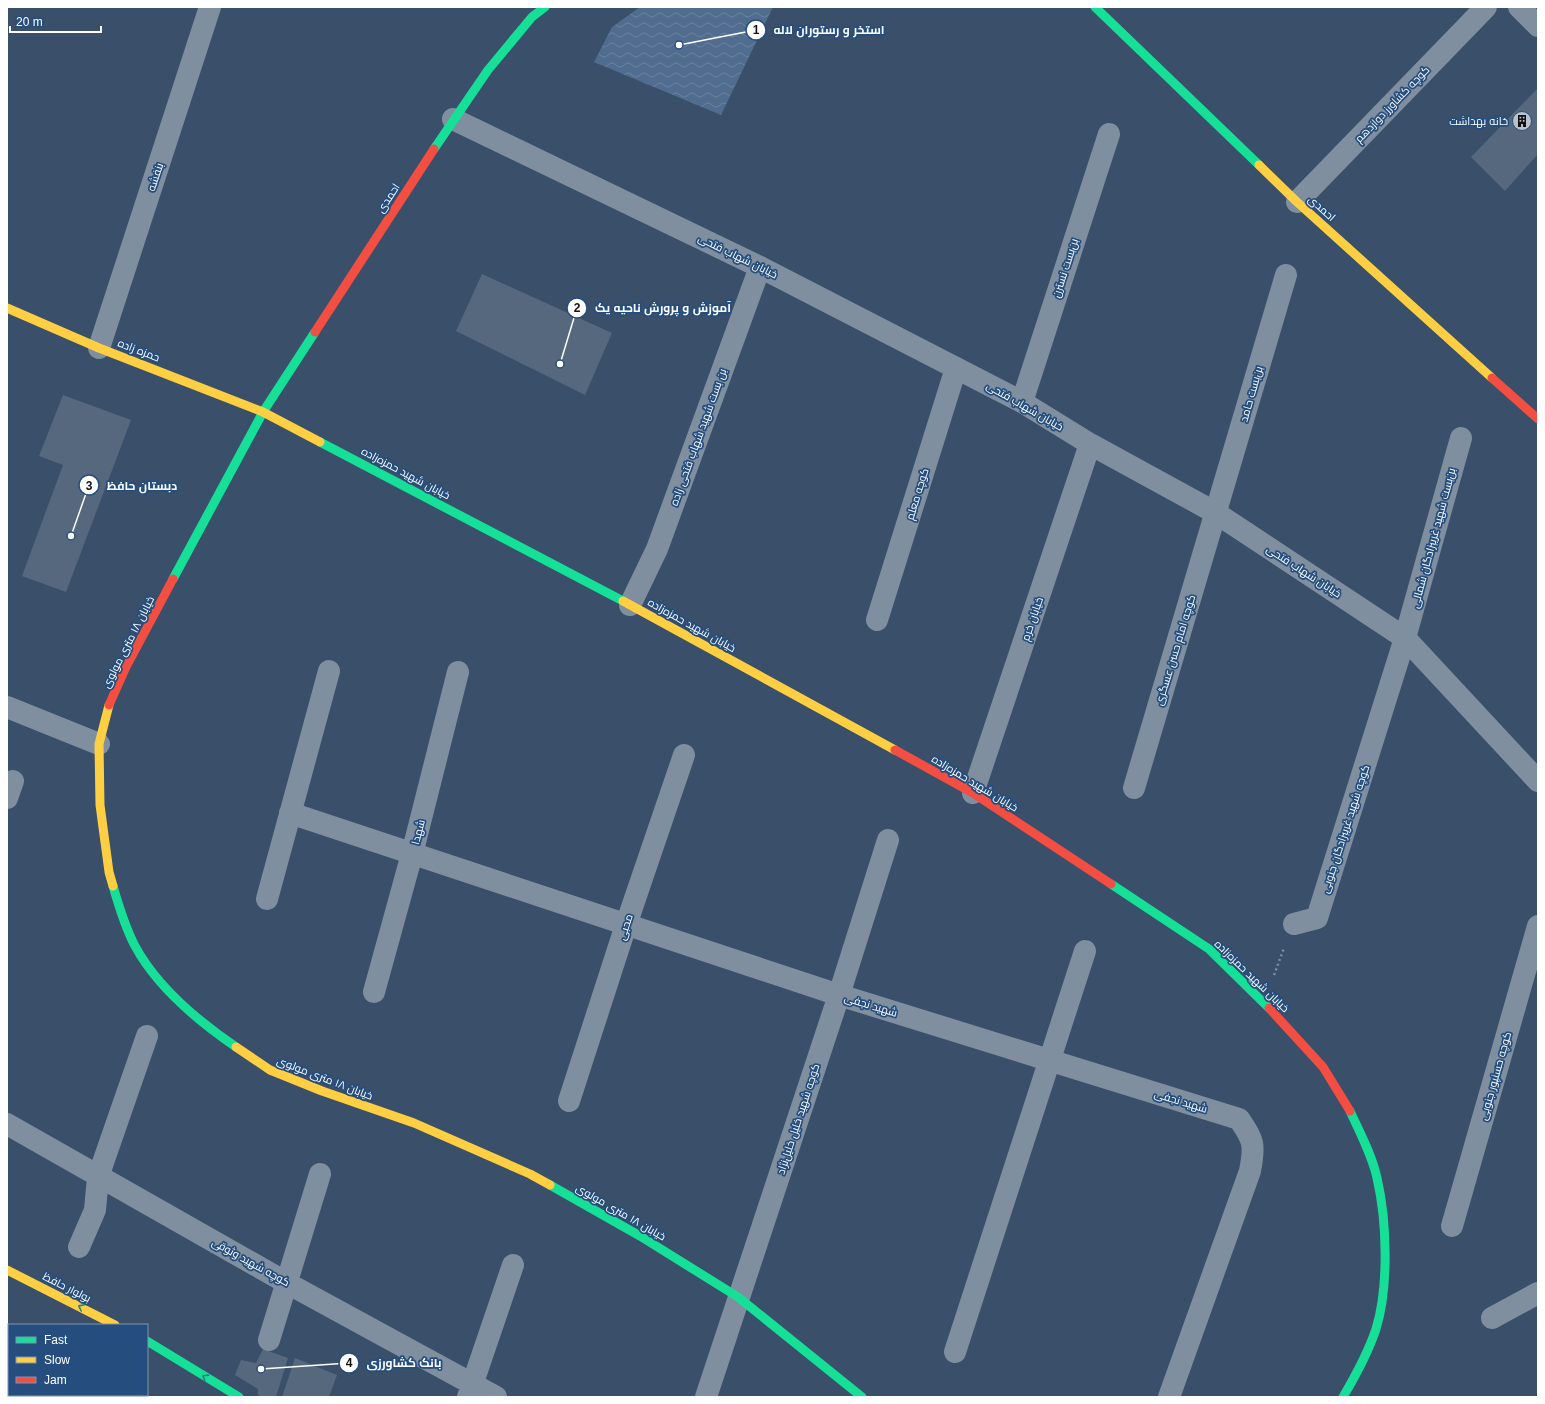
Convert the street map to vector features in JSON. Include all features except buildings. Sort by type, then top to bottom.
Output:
[{"type":"street","name":"بنفشه","points":[[99,348],[210,7]]},
{"type":"street","name":"احمدی","points":[[263,412],[453,119],[488,70],[532,17],[545,7]]},
{"type":"street","name":"احمدی","points":[[1095,7],[1297,202],[1538,419]]},
{"type":"street","name":"کوچه کشاورز دوازدهم","points":[[1297,202],[1486,7]]},
{"type":"street","points":[[1519,7],[1538,26]]},
{"type":"street","name":"خیابان شهاب فتحی","points":[[453,119],[760,267],[1022,402],[1090,444],[1216,513],[1405,638],[1538,781]]},
{"type":"street","name":"بن‌بست نسترن","points":[[1022,402],[1109,134]]},
{"type":"street","name":"بن بست شهید شهاب فتحی زاده","points":[[630,605],[657,549],[760,267]]},
{"type":"street","name":"بن‌بست حامد","points":[[1216,513],[1286,274]]},
{"type":"street","name":"حمزه زاده","points":[[7,308],[99,348],[263,412]]},
{"type":"street","name":"کوچه معلم","points":[[877,620],[956,368]]},
{"type":"street","name":"خیابان شهید حمزه‌زاده","points":[[263,412],[630,605],[973,793],[1209,949],[1264,1002],[1323,1067],[1346,1104],[1366,1144],[1377,1178],[1383,1216],[1385,1250],[1384,1286],[1376,1328],[1361,1366],[1343,1397]]},
{"type":"street","name":"خیابان ۱۸ متری مولوی","points":[[263,412],[126,667],[109,706],[99,744],[100,805],[108,872],[124,922],[135,946],[148,967],[191,1012],[218,1035],[270,1070],[322,1091],[414,1123],[530,1174],[640,1236],[738,1297],[862,1397]]},
{"type":"street","name":"بن‌بست شهید غریبزادگان شمالی","points":[[1405,638],[1461,438]]},
{"type":"street","name":"خیابان خرم","points":[[973,793],[1090,444]]},
{"type":"street","name":"کوچه امام حسن عسگری","points":[[1134,788],[1216,513]]},
{"type":"street","name":"کوچه شهید غریبزادگان جنوبی","points":[[1294,924],[1317,918],[1405,638]]},
{"type":"street","points":[[267,899],[329,671]]},
{"type":"street","name":"شهدا","points":[[374,992],[412,854],[458,672]]},
{"type":"street","points":[[7,707],[99,744]]},
{"type":"street","name":"محبی","points":[[569,1100],[626,925],[684,755]]},
{"type":"street","name":"شهید نجفی","points":[[290,813],[839,995],[1239,1119],[1251,1136],[1254,1152],[1250,1171],[1169,1397]]},
{"type":"street","name":"کوچه شهید خلیل خلیل‌نژاد","points":[[706,1397],[839,995],[888,840]]},
{"type":"street","name":"کوچه حسنپور جنوبی","points":[[1452,1226],[1538,926]]},
{"type":"street","points":[[955,1352],[1085,951]]},
{"type":"street","points":[[79,1247],[95,1210],[98,1177],[147,1036]]},
{"type":"street","name":"کوچه شهید وثوقی","points":[[7,1124],[287,1283],[470,1391],[496,1397]]},
{"type":"street","points":[[268,1340],[320,1174]]},
{"type":"street","points":[[470,1391],[513,1265]]},
{"type":"street","name":"بولوار حافظ","points":[[7,1270],[113,1324]]},
{"type":"street","points":[[1492,1318],[1538,1293]]},
{"type":"street","points":[[148,1342],[238,1397]]},
{"type":"path","points":[[1264,1002],[1294,924]]},
{"type":"water","points":[[640,7],[773,7],[721,115],[594,62],[612,27]]},
{"type":"traffic: fast","points":[[434,149],[488,70],[532,17],[545,7]]},
{"type":"traffic: fast","points":[[1095,7],[1259,165]]},
{"type":"traffic: fast","points":[[173,579],[263,412],[315,332]]},
{"type":"traffic: fast","points":[[320,442],[623,601]]},
{"type":"traffic: fast","points":[[1111,884],[1209,949],[1269,1008]]},
{"type":"traffic: fast","points":[[113,886],[122,917],[131,939],[144,961],[180,1002],[207,1026],[236,1047]]},
{"type":"traffic: fast","points":[[1343,1397],[1361,1364],[1376,1329],[1383,1294],[1385,1274],[1385,1234],[1377,1178],[1369,1152],[1350,1111]]},
{"type":"traffic: fast","points":[[550,1185],[640,1236],[738,1297],[862,1397]]},
{"type":"traffic: fast","points":[[148,1342],[239,1397]]},
{"type":"traffic: slow","points":[[1259,165],[1297,202],[1492,378]]},
{"type":"traffic: slow","points":[[7,308],[99,348],[263,412],[320,442]]},
{"type":"traffic: slow","points":[[623,601],[895,750]]},
{"type":"traffic: slow","points":[[109,705],[99,744],[100,805],[109,872],[113,886]]},
{"type":"traffic: slow","points":[[236,1047],[270,1070],[322,1091],[414,1123],[530,1174],[550,1185]]},
{"type":"traffic: slow","points":[[7,1270],[113,1324]]},
{"type":"traffic: jam","points":[[315,332],[434,149]]},
{"type":"traffic: jam","points":[[1492,378],[1538,419]]},
{"type":"traffic: jam","points":[[109,705],[126,667],[173,579]]},
{"type":"traffic: jam","points":[[895,750],[973,793],[1111,884]]},
{"type":"traffic: jam","points":[[1269,1008],[1323,1067],[1350,1111]]},
{"type":"place","name":"استخر و رستوران لاله","points":[[679,45]]},
{"type":"place","name":"خانه بهداشت","points":[[1522,121]]},
{"type":"place","name":"آموزش و پرورش ناحیه یک","points":[[560,364]]},
{"type":"place","name":"دبستان حافظ","points":[[71,536]]},
{"type":"place","name":"بانک کشاورزی","points":[[261,1369]]}]
